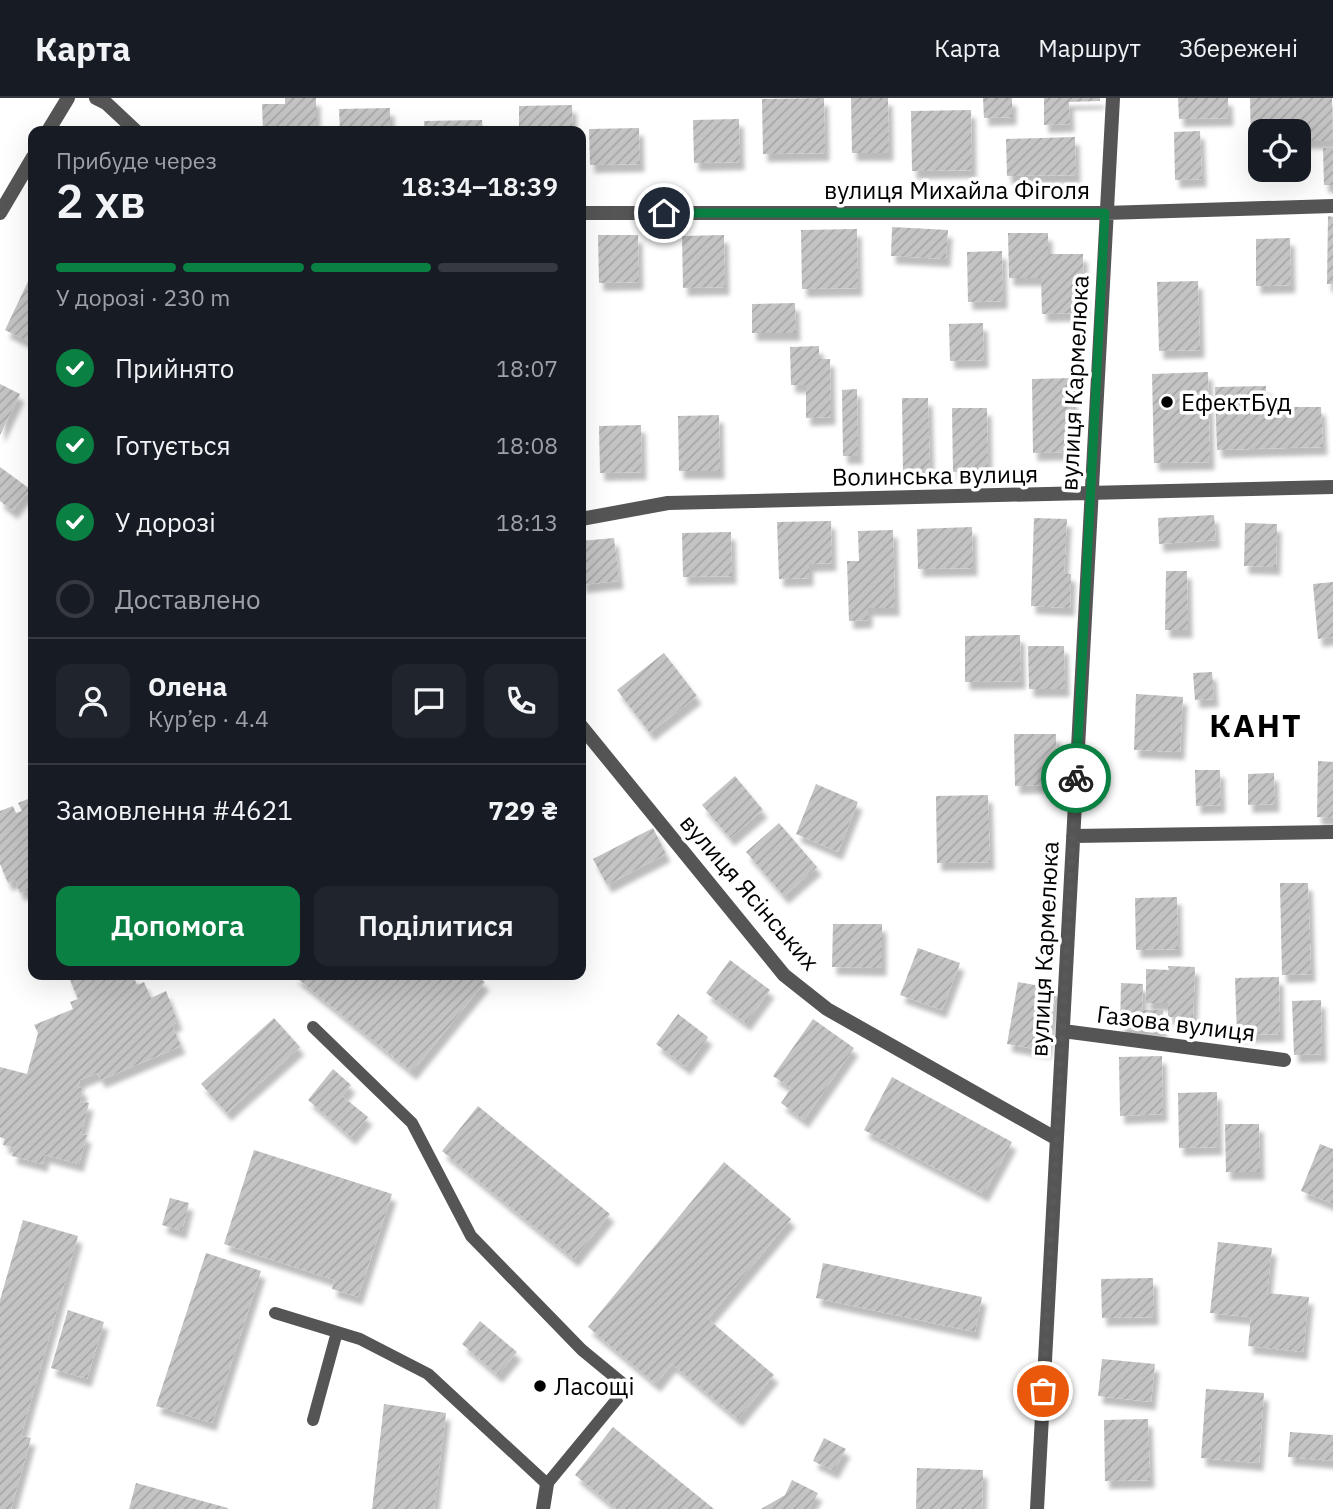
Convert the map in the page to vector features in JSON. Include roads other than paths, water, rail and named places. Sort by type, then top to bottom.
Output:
[{"type":"street","points":[[51,126],[68,98]]},
{"type":"street","points":[[96,98],[106,103],[131,126]]},
{"type":"street","name":"вулиця Кармелюка","points":[[1037,1509],[1113,98]]},
{"type":"street","points":[[0,213],[28,165]]},
{"type":"street","name":"вулиця Михайла Фіголя","points":[[586,213],[1105,213],[1333,206]]},
{"type":"street","name":"Волинська вулиця","points":[[586,518],[668,503],[1091,495],[1333,487]]},
{"type":"street","name":"вулиця Ясінських","points":[[586,732],[784,975],[827,1009],[1057,1139]]},
{"type":"street","points":[[1073,836],[1333,832]]},
{"type":"street","name":"Газова вулиця","points":[[1063,1031],[1284,1060]]},
{"type":"street","points":[[543,1509],[547,1484]]},
{"type":"lane","points":[[275,1313],[360,1339],[428,1374],[547,1484],[627,1387],[582,1350],[471,1236],[412,1123],[313,1027]]},
{"type":"lane","points":[[313,1420],[337,1332]]},
{"type":"place","name":"ЕфектБуд","points":[[1167,402]]},
{"type":"place","name":"Ласощі","points":[[540,1386]]},
{"type":"district","name":"КАНТ","points":[[1256,725]]}]
